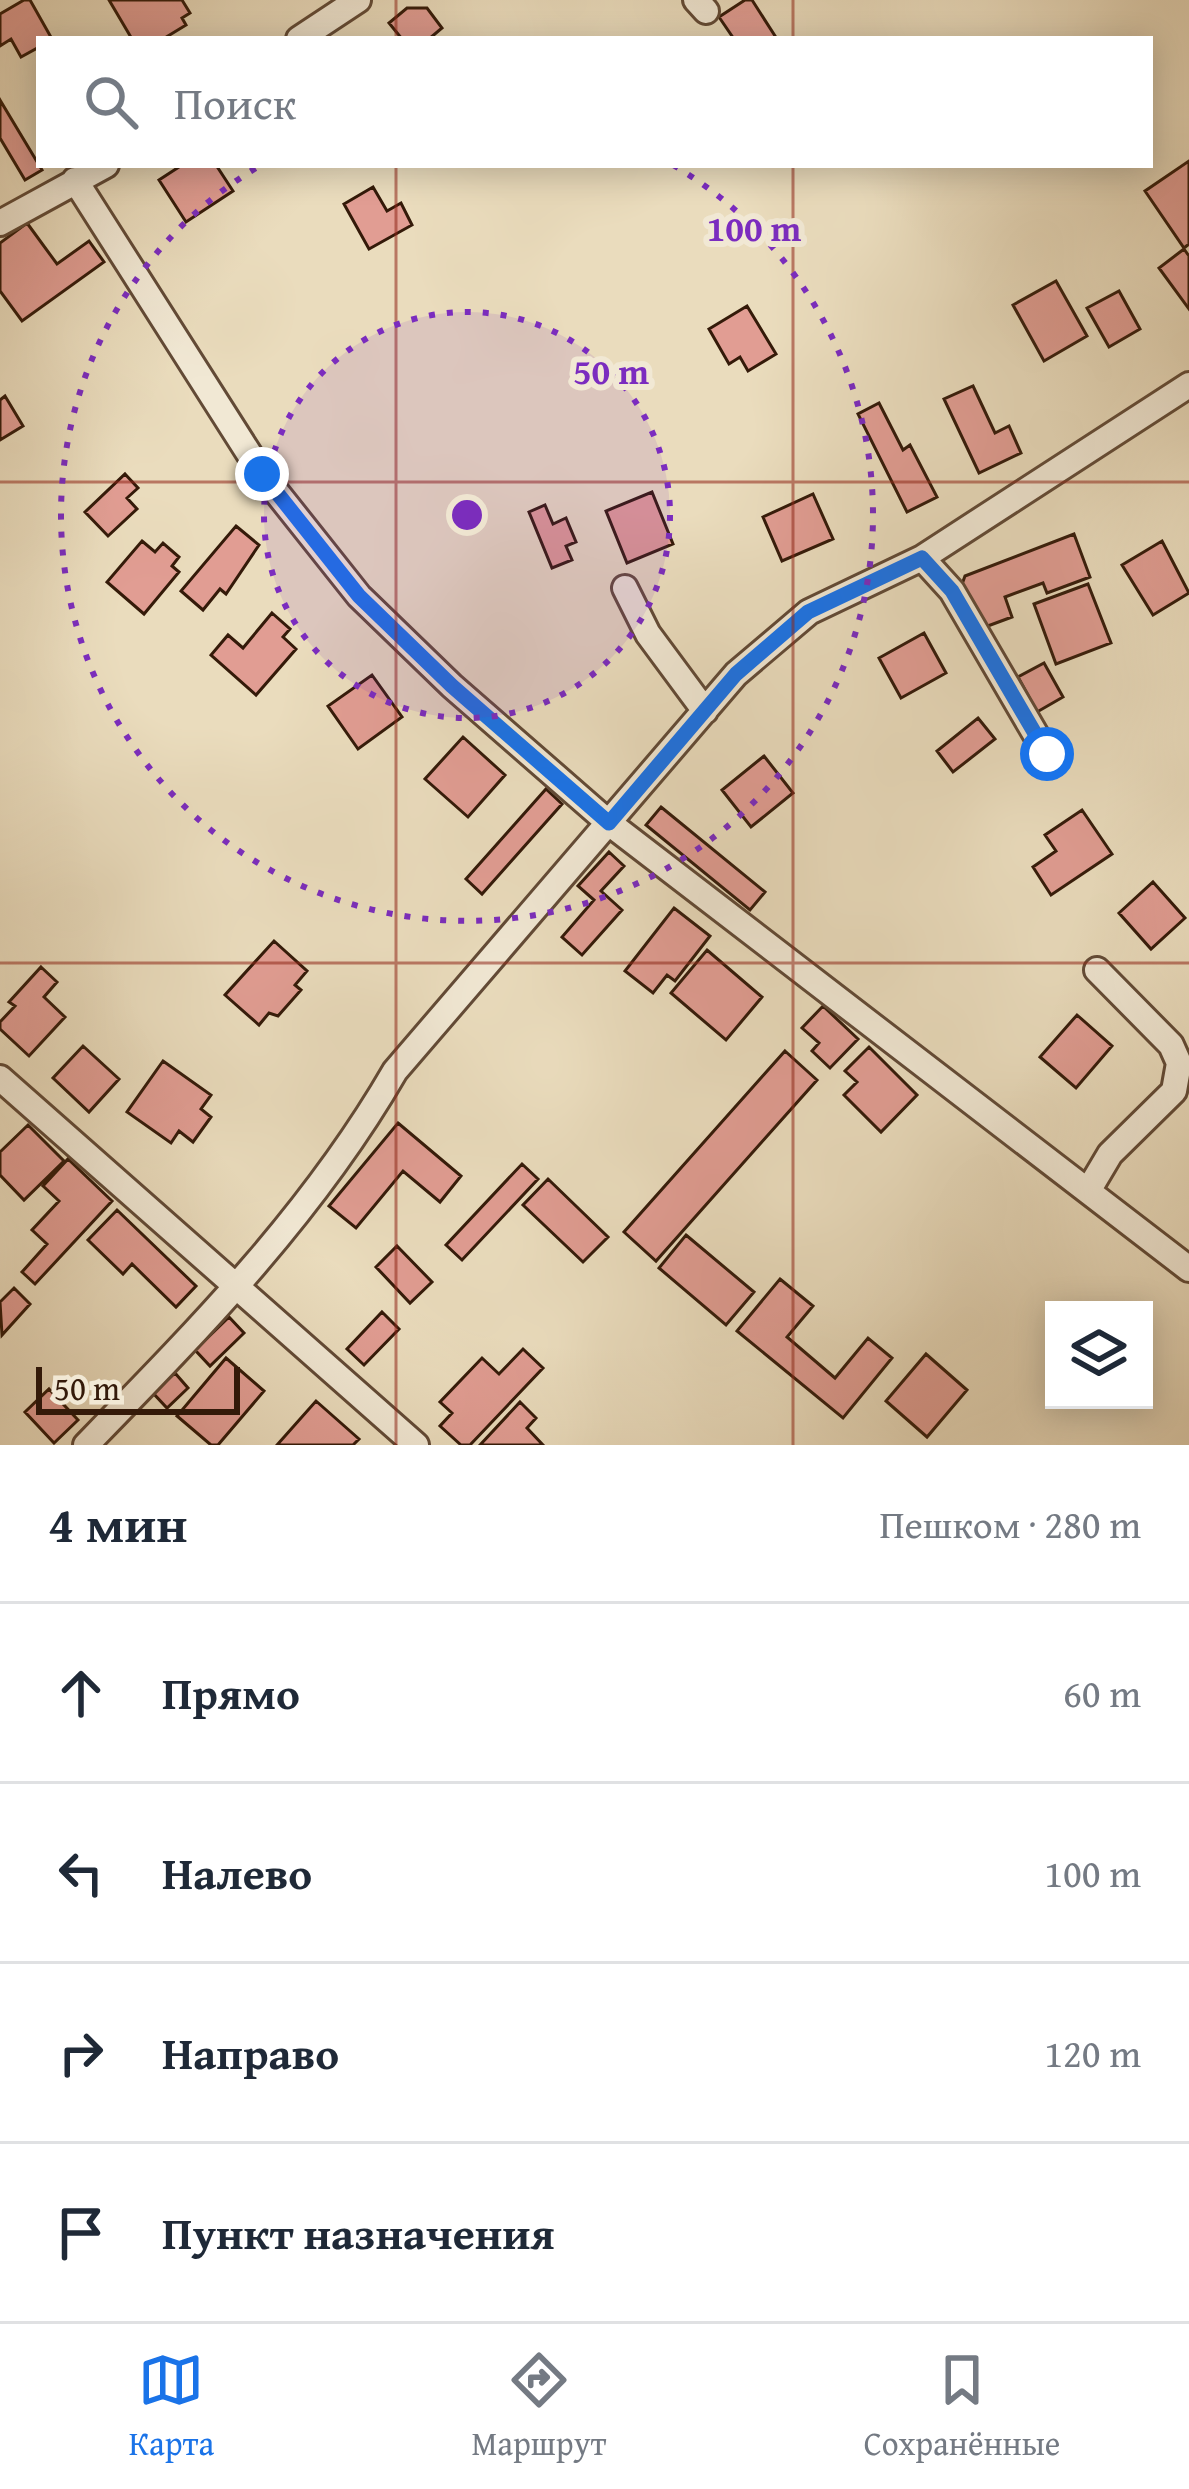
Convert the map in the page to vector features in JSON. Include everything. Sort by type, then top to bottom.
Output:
[{"type":"street","points":[[304,36],[358,0]]},
{"type":"street","points":[[0,223],[100,168]]},
{"type":"street","points":[[75,180],[262,474],[359,596],[452,686],[609,823],[1189,1269]]},
{"type":"street","points":[[86,1445],[238,1289],[354,1142],[395,1072],[736,674],[808,612],[922,558],[1189,385]]},
{"type":"street","points":[[922,558],[952,591],[1047,754]]},
{"type":"street","points":[[625,588],[648,634],[705,711]]},
{"type":"street","points":[[1088,1192],[1110,1154],[1182,1089],[1171,1045],[1097,970]]},
{"type":"street","points":[[0,1078],[416,1445]]},
{"type":"building","points":[[30,0],[50,36],[36,36],[36,49],[21,57],[11,39],[0,46],[0,14]]},
{"type":"building","points":[[109,0],[182,0],[190,13],[182,18],[186,25],[168,36],[130,36]]},
{"type":"building","points":[[752,0],[775,36],[732,36],[719,17]]},
{"type":"building","points":[[407,8],[427,8],[442,28],[433,36],[400,36],[389,23]]},
{"type":"building","points":[[0,100],[36,160],[36,168],[42,170],[25,180],[0,138]]},
{"type":"building","points":[[1189,161],[1189,244],[1184,248],[1145,191]]},
{"type":"building","points":[[177,168],[218,168],[233,191],[186,222],[159,180]]},
{"type":"building","points":[[373,187],[387,211],[401,203],[412,225],[369,249],[344,204]]},
{"type":"building","points":[[27,223],[57,264],[89,241],[104,262],[22,321],[0,291],[0,243]]},
{"type":"building","points":[[1184,249],[1189,256],[1189,309],[1159,268]]},
{"type":"building","points":[[1056,281],[1087,336],[1044,361],[1013,305]]},
{"type":"building","points":[[1119,291],[1140,329],[1109,347],[1087,308]]},
{"type":"building","points":[[747,306],[776,354],[748,371],[740,357],[729,364],[709,329]]},
{"type":"building","points":[[973,386],[995,433],[1009,426],[1021,453],[979,473],[944,399]]},
{"type":"building","points":[[5,396],[23,426],[0,440],[0,400]]},
{"type":"building","points":[[879,403],[903,450],[910,445],[937,497],[907,512],[858,414]]},
{"type":"building","points":[[125,474],[138,488],[127,498],[137,509],[108,536],[85,512]]},
{"type":"building","points":[[652,492],[673,544],[627,563],[606,511]]},
{"type":"building","points":[[813,494],[833,539],[782,561],[763,517]]},
{"type":"building","points":[[545,505],[553,524],[566,518],[576,542],[566,546],[572,560],[552,568],[529,512]]},
{"type":"building","points":[[236,526],[259,545],[226,594],[220,589],[203,610],[181,591]]},
{"type":"building","points":[[1074,534],[1090,577],[1047,593],[1043,583],[1005,597],[1012,617],[977,630],[961,587],[965,576]]},
{"type":"building","points":[[142,541],[155,552],[163,543],[179,557],[172,566],[179,572],[144,614],[107,582]]},
{"type":"building","points":[[1162,541],[1189,593],[1153,615],[1122,565]]},
{"type":"building","points":[[1088,584],[1111,643],[1056,664],[1034,604]]},
{"type":"building","points":[[272,613],[290,629],[283,637],[296,649],[256,695],[211,655],[228,635],[243,648]]},
{"type":"building","points":[[924,633],[946,673],[901,698],[879,658]]},
{"type":"building","points":[[1044,663],[1063,697],[1037,712],[1018,677]]},
{"type":"building","points":[[372,675],[402,717],[358,749],[328,706]]},
{"type":"building","points":[[978,718],[995,739],[953,772],[937,751]]},
{"type":"building","points":[[463,737],[505,775],[468,817],[425,779]]},
{"type":"building","points":[[764,756],[793,793],[751,827],[722,790]]},
{"type":"building","points":[[546,789],[562,804],[482,894],[466,879]]},
{"type":"building","points":[[661,807],[765,892],[750,910],[646,825]]},
{"type":"building","points":[[1082,810],[1112,854],[1051,895],[1033,867],[1056,851],[1045,835]]},
{"type":"building","points":[[609,852],[624,866],[601,891],[622,910],[582,955],[562,937],[594,900],[578,886]]},
{"type":"building","points":[[1153,882],[1185,918],[1151,949],[1119,913]]},
{"type":"building","points":[[674,908],[710,936],[675,981],[667,975],[653,993],[625,971]]},
{"type":"building","points":[[274,941],[307,971],[295,985],[301,990],[278,1016],[269,1013],[259,1025],[225,995]]},
{"type":"building","points":[[707,950],[762,997],[726,1040],[671,993]]},
{"type":"building","points":[[41,967],[57,982],[44,997],[65,1017],[29,1056],[0,1029],[0,1022],[15,1006],[9,1002]]},
{"type":"building","points":[[823,1006],[858,1039],[830,1068],[812,1051],[819,1043],[802,1028]]},
{"type":"building","points":[[1077,1015],[1112,1046],[1076,1088],[1040,1057]]},
{"type":"building","points":[[83,1046],[119,1079],[89,1112],[53,1078]]},
{"type":"building","points":[[869,1047],[917,1095],[881,1132],[844,1095],[857,1082],[845,1071]]},
{"type":"building","points":[[785,1051],[817,1080],[656,1261],[624,1232]]},
{"type":"building","points":[[163,1061],[211,1095],[201,1109],[211,1117],[193,1142],[179,1131],[171,1143],[127,1112]]},
{"type":"building","points":[[398,1123],[461,1176],[440,1202],[403,1171],[356,1228],[329,1206]]},
{"type":"building","points":[[28,1125],[64,1161],[24,1200],[0,1175],[0,1152]]},
{"type":"building","points":[[68,1159],[112,1201],[35,1284],[22,1272],[47,1244],[32,1230],[59,1201],[43,1186]]},
{"type":"building","points":[[522,1164],[538,1179],[462,1260],[446,1245]]},
{"type":"building","points":[[548,1179],[608,1237],[583,1262],[523,1205]]},
{"type":"building","points":[[117,1210],[196,1286],[176,1307],[132,1264],[123,1274],[88,1240]]},
{"type":"building","points":[[686,1235],[754,1292],[726,1325],[659,1268]]},
{"type":"building","points":[[397,1246],[432,1282],[410,1303],[376,1267]]},
{"type":"building","points":[[780,1279],[813,1306],[787,1337],[835,1378],[868,1338],[892,1358],[843,1418],[737,1331]]},
{"type":"building","points":[[14,1288],[30,1304],[2,1335],[0,1302]]},
{"type":"building","points":[[382,1312],[399,1329],[364,1365],[347,1349]]},
{"type":"building","points":[[229,1317],[244,1333],[210,1366],[195,1350]]},
{"type":"building","points":[[523,1349],[543,1368],[470,1445],[461,1445],[440,1426],[452,1413],[440,1402],[482,1358],[499,1374]]},
{"type":"building","points":[[926,1354],[967,1390],[927,1437],[886,1401]]},
{"type":"building","points":[[226,1358],[264,1391],[218,1445],[211,1445],[177,1416]]},
{"type":"building","points":[[175,1373],[188,1388],[167,1408],[153,1393]]},
{"type":"building","points":[[49,1389],[78,1420],[54,1443],[25,1412]]},
{"type":"building","points":[[316,1401],[359,1439],[353,1445],[277,1445]]},
{"type":"building","points":[[520,1402],[536,1418],[527,1428],[543,1445],[480,1445]]},
{"type":"route","points":[[262,474],[359,596],[452,686],[609,823],[736,674],[808,612],[922,558],[952,591],[1047,754]]}]
